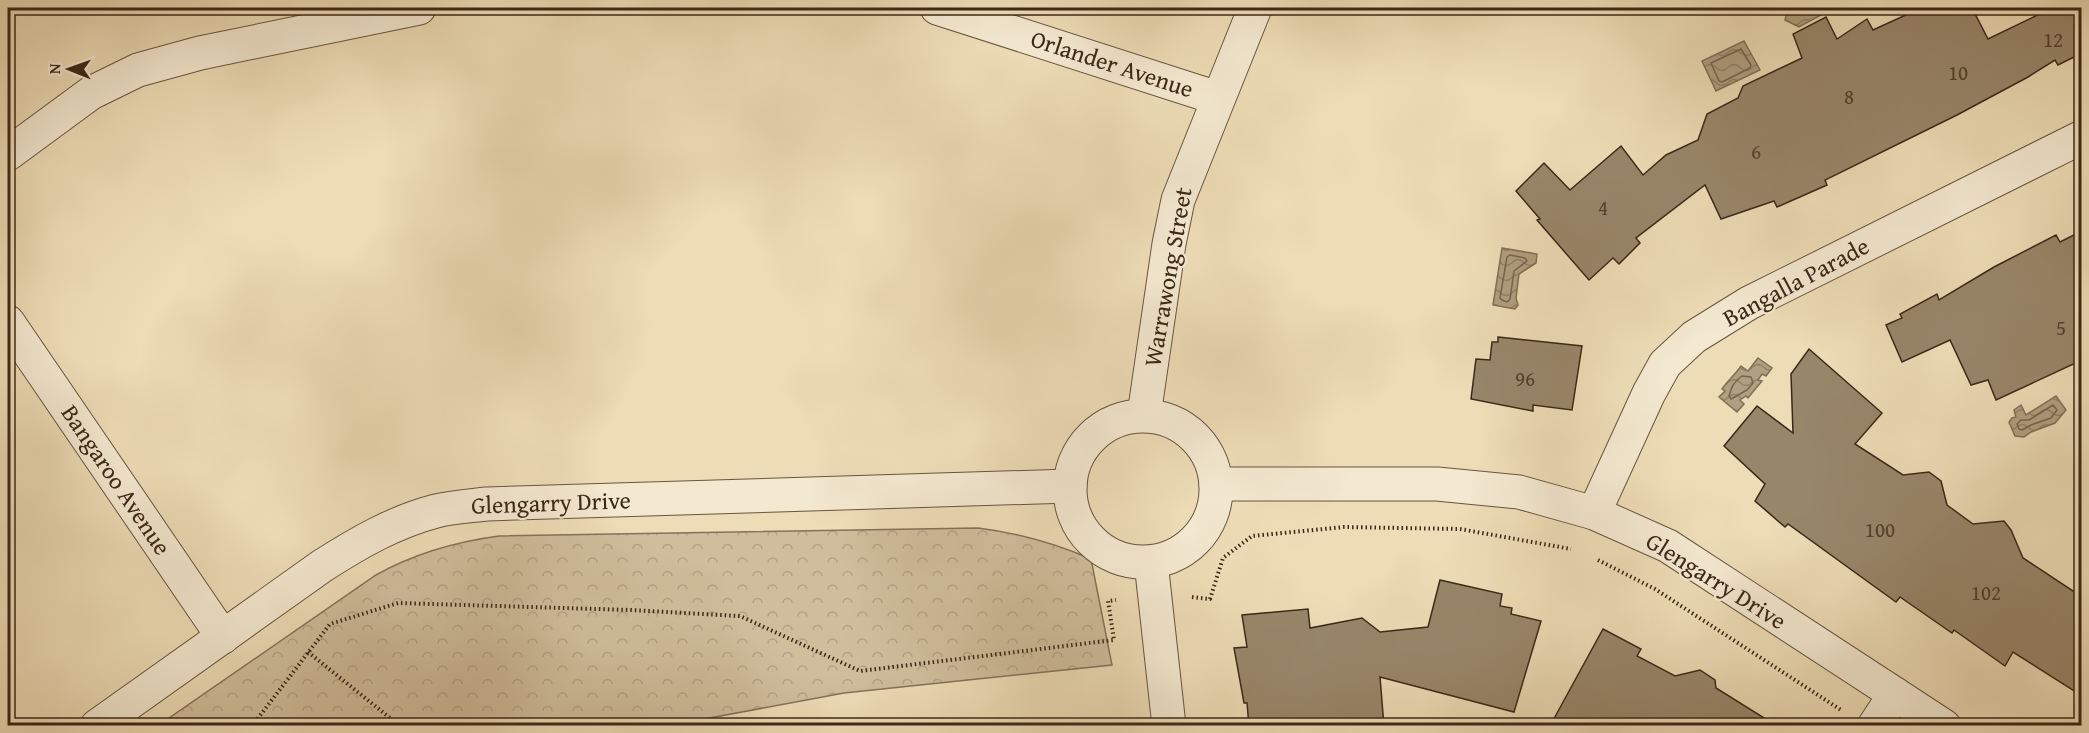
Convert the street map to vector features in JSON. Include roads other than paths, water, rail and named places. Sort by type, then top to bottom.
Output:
[{"type":"street","points":[[8,154],[91,93],[138,70],[200,52],[419,8]]},
{"type":"street","name":"Orlander Avenue","points":[[937,8],[1217,98]]},
{"type":"street","name":"Warrawong Street","points":[[1144,415],[1169,244],[1178,200],[1255,8]]},
{"type":"street","name":"Bangalla Parade","points":[[1594,513],[1649,393],[1665,364],[1694,337],[1749,303],[2082,137]]},
{"type":"street","name":"Bangaroo Avenue","points":[[8,322],[223,637]]},
{"type":"street","points":[[1144,415],[1165,418],[1185,428],[1201,444],[1212,463],[1216,484],[1215,503],[1209,520],[1199,536],[1185,549],[1170,558],[1151,562],[1130,561],[1110,555],[1093,543],[1080,526],[1072,506],[1070,486],[1073,467],[1081,450],[1092,435],[1108,424],[1125,417],[1144,415]]},
{"type":"street","name":"Glengarry Drive","points":[[1216,484],[1437,484],[1519,492],[1594,513],[1668,546],[1944,726]]},
{"type":"street","name":"Glengarry Drive","points":[[97,726],[355,545],[382,530],[436,511],[487,504],[1070,486]]},
{"type":"street","points":[[1151,562],[1169,726]]},
{"type":"street","points":[[1862,720],[1894,694]]},
{"type":"water","points":[[1788,8],[1846,9],[1838,12],[1832,9],[1799,27],[1785,20]]},
{"type":"water","points":[[1744,41],[1760,70],[1716,91],[1702,61]]},
{"type":"water","points":[[1502,248],[1537,254],[1536,263],[1519,274],[1516,298],[1518,305],[1515,309],[1493,305]]},
{"type":"water","points":[[1758,358],[1772,368],[1766,376],[1762,374],[1758,380],[1762,381],[1748,398],[1746,396],[1740,400],[1744,404],[1737,412],[1719,397],[1725,391],[1722,389],[1741,366],[1748,371]]},
{"type":"water","points":[[2056,396],[2066,410],[2055,423],[2024,437],[2015,436],[2009,422],[2016,417],[2014,410],[2021,405],[2026,415]]}]
